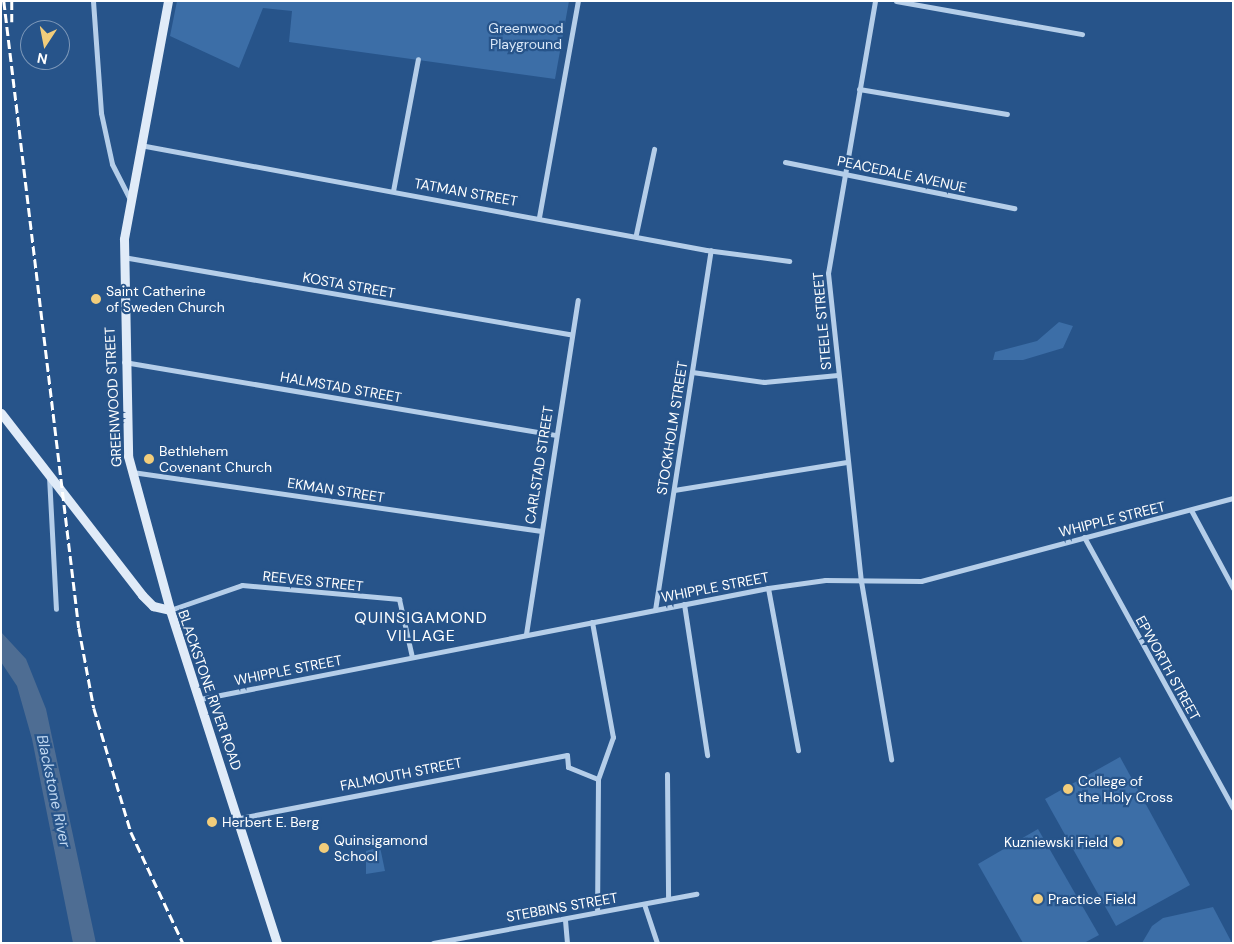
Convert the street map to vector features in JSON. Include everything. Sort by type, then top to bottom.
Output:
[{"type":"main road","name":"GREENWOOD STREET","points":[[168,1],[130,199],[123,256],[123,361],[130,472],[170,610]]},
{"type":"main road","name":"BLACKSTONE RIVER ROAD","points":[[1,413],[142,596],[153,606],[170,610],[240,818],[277,943]]},
{"type":"street","points":[[93,1],[103,122],[112,164],[130,199]]},
{"type":"street","points":[[539,217],[578,1]]},
{"type":"street","name":"STEELE STREET","points":[[875,1],[828,273],[861,581],[891,759]]},
{"type":"street","points":[[896,1],[1082,34]]},
{"type":"street","points":[[393,191],[418,59]]},
{"type":"street","points":[[859,90],[1007,114]]},
{"type":"street","name":"TATMAN STREET","points":[[140,145],[636,234],[711,250],[789,261]]},
{"type":"street","points":[[636,234],[654,149]]},
{"type":"street","name":"PEACEDALE AVENUE","points":[[785,162],[844,176],[1014,208]]},
{"type":"street","name":"STOCKHOLM STREET","points":[[655,610],[711,250]]},
{"type":"street","name":"KOSTA STREET","points":[[123,256],[571,334]]},
{"type":"street","name":"CARLSTAD STREET","points":[[526,634],[540,531],[578,300]]},
{"type":"street","name":"HALMSTAD STREET","points":[[123,361],[555,435]]},
{"type":"street","points":[[692,372],[764,382],[838,375]]},
{"type":"street","points":[[674,490],[847,462]]},
{"type":"street","name":"EKMAN STREET","points":[[130,472],[540,531]]},
{"type":"street","points":[[48,473],[56,609]]},
{"type":"street","name":"WHIPPLE STREET","points":[[200,699],[768,588],[861,581],[921,581],[1233,498]]},
{"type":"street","points":[[1191,510],[1233,588]]},
{"type":"street","name":"EPWORTH STREET","points":[[1084,537],[1233,808]]},
{"type":"street","name":"REEVES STREET","points":[[170,610],[242,585],[399,599],[412,657]]},
{"type":"street","points":[[768,588],[798,750]]},
{"type":"street","points":[[684,604],[707,755]]},
{"type":"street","points":[[592,622],[613,737],[598,779],[597,912]]},
{"type":"street","name":"FALMOUTH STREET","points":[[240,818],[567,755],[568,767],[598,779]]},
{"type":"street","points":[[667,774],[668,898]]},
{"type":"street","name":"STEBBINS STREET","points":[[433,943],[565,920],[597,912],[696,894]]},
{"type":"street","points":[[644,904],[657,943]]},
{"type":"street","points":[[565,920],[567,943]]},
{"type":"green space","name":"Greenwood Playground","points":[[177,1],[569,1],[555,79],[289,42],[292,11],[263,8],[239,68],[170,36]]},
{"type":"green space","points":[[1059,322],[1073,326],[1063,348],[1023,360],[993,360],[995,352],[1037,341]]},
{"type":"green space","name":"Kuzniewski Field","points":[[1120,757],[1190,885],[1116,926],[1045,799]]},
{"type":"green space","name":"Practice Field","points":[[1038,829],[1099,935],[1084,943],[1023,943],[978,864]]},
{"type":"green space","points":[[380,847],[385,871],[366,874],[366,851]]},
{"type":"green space","points":[[1213,907],[1232,943],[1142,943],[1152,926],[1163,918]]},
{"type":"water","name":"Blackstone River","points":[[1,632],[26,659],[46,709],[96,943],[73,943],[32,739],[17,686],[1,662]]},
{"type":"railway","points":[[4,1],[79,628],[94,708],[131,832],[183,943]]},
{"type":"railway","points":[[12,1],[12,22]]},
{"type":"place","name":"Saint Catherine of Sweden Church","points":[[96,299]]},
{"type":"place","name":"Bethlehem Covenant Church","points":[[149,459]]},
{"type":"place","name":"College of the Holy Cross","points":[[1068,789]]},
{"type":"place","name":"Herbert E. Berg","points":[[212,822]]},
{"type":"place","name":"Kuzniewski Field","points":[[1118,842]]},
{"type":"place","name":"Quinsigamond School","points":[[324,848]]},
{"type":"place","name":"Practice Field","points":[[1038,899]]},
{"type":"district","name":"QUINSIGAMOND VILLAGE","points":[[421,627]]}]
